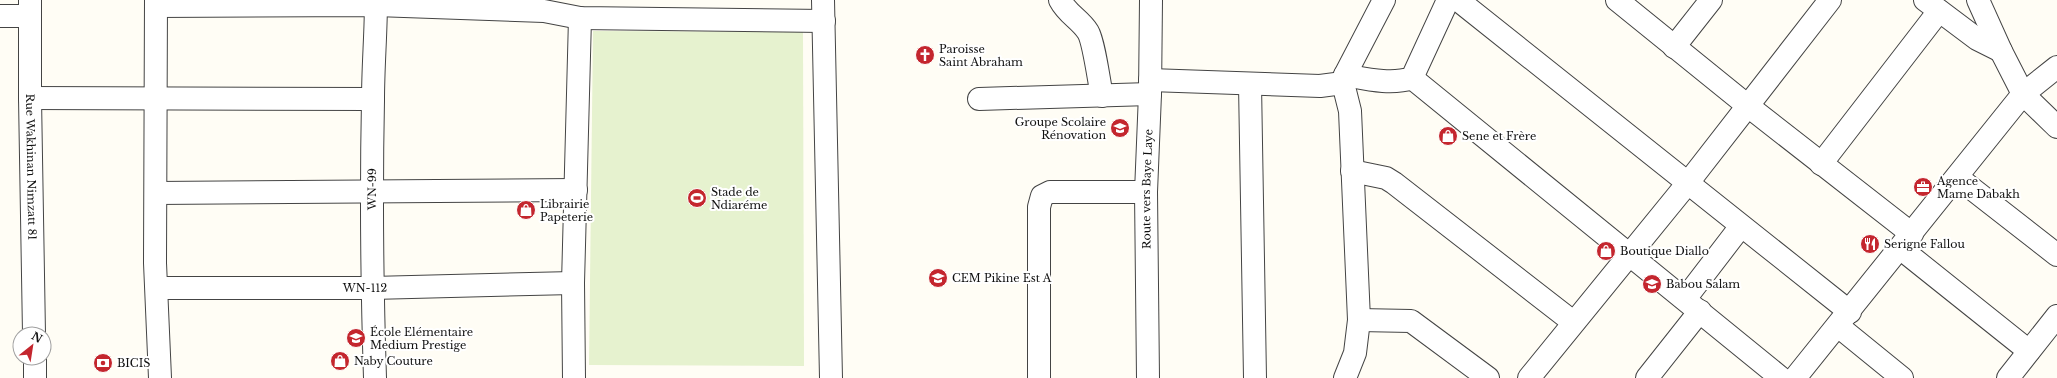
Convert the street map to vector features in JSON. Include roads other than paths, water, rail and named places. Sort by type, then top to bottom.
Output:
[{"type":"street","points":[[1060,0],[1066,11],[1082,24],[1089,34],[1102,96]]},
{"type":"street","name":"Route vers Baye Laye","points":[[1148,378],[1146,192],[1150,87],[1151,0]]},
{"type":"street","points":[[1345,378],[1355,352],[1359,320],[1350,112],[1344,79],[1384,0]]},
{"type":"street","points":[[979,99],[1102,96],[1150,87],[1250,84],[1320,86],[1344,79],[1404,81],[1412,78],[1448,0]]},
{"type":"street","points":[[1458,0],[1740,226],[1844,319],[1902,378]]},
{"type":"street","points":[[1617,0],[1821,164],[2029,351]]},
{"type":"street","points":[[1674,47],[1711,0]]},
{"type":"street","points":[[1529,378],[1629,253],[1687,184],[1830,0]]},
{"type":"street","points":[[1978,0],[2001,51],[2023,94],[2057,127]]},
{"type":"street","points":[[160,378],[157,288],[156,3],[376,3],[544,11],[580,18],[608,9],[824,11],[831,378]]},
{"type":"street","name":"WN-99","points":[[375,378],[372,288],[372,193],[376,3]]},
{"type":"street","points":[[1821,164],[1932,5],[1977,39],[2001,51]]},
{"type":"street","points":[[0,16],[30,8]]},
{"type":"street","name":"Rue Wakhinan Nimzatt 81","points":[[30,8],[34,326]]},
{"type":"street","points":[[574,378],[573,282],[580,18]]},
{"type":"street","points":[[1795,378],[1844,319],[2023,94],[2057,67]]},
{"type":"street","points":[[1412,78],[1781,378]]},
{"type":"street","points":[[1250,84],[1254,378]]},
{"type":"street","points":[[30,98],[156,100],[373,99]]},
{"type":"street","points":[[1352,171],[1386,178],[1394,183],[1574,322]]},
{"type":"street","points":[[1957,177],[2057,255]]},
{"type":"street","points":[[156,193],[372,193],[576,190]]},
{"type":"street","points":[[1039,378],[1040,208],[1042,196],[1050,192],[1146,192]]},
{"type":"street","points":[[1647,378],[1740,226]]},
{"type":"street","name":"WN-112","points":[[157,288],[372,288],[573,282]]},
{"type":"street","points":[[2008,378],[2057,316]]},
{"type":"street","points":[[1359,320],[1411,321],[1488,378]]},
{"type":"street","points":[[35,366],[35,378]]},
{"type":"place","name":"Paroisse Saint Abraham","points":[[925,55]]},
{"type":"place","name":"Groupe Scolaire Rénovation","points":[[1120,128]]},
{"type":"place","name":"Sene et Frère","points":[[1448,136]]},
{"type":"place","name":"Agence Mame Dabakh","points":[[1923,187]]},
{"type":"place","name":"Stade de Ndiaréme","points":[[697,198]]},
{"type":"place","name":"Librairie Papeterie","points":[[526,210]]},
{"type":"place","name":"Serigne Fallou","points":[[1870,244]]},
{"type":"place","name":"Boutique Diallo","points":[[1606,251]]},
{"type":"place","name":"CEM Pikine Est A","points":[[938,278]]},
{"type":"place","name":"Babou Salam","points":[[1652,284]]},
{"type":"place","name":"École Elémentaire Medium Prestige","points":[[356,338]]},
{"type":"place","name":"Naby Couture","points":[[340,361]]},
{"type":"place","name":"BICIS","points":[[103,363]]}]
